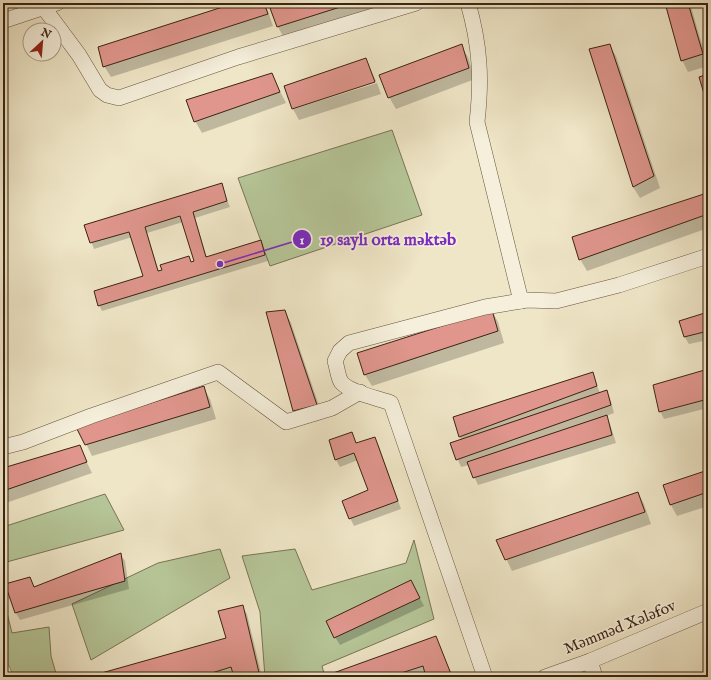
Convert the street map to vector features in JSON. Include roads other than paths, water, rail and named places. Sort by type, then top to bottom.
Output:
[{"type":"street","points":[[3,21],[50,6],[100,90],[107,95],[118,98],[238,57],[416,3]]},
{"type":"street","points":[[468,3],[479,53],[480,83],[477,122],[521,301]]},
{"type":"street","points":[[485,677],[391,403],[347,387],[341,381],[335,361],[340,351],[349,343],[485,307],[521,301],[556,301],[619,285],[708,256]]},
{"type":"street","points":[[3,447],[23,442],[90,416],[218,372],[286,422],[332,408],[360,392]]},
{"type":"street","name":"Məmməd Xələfov","points":[[545,677],[590,661],[708,611]]},
{"type":"street","points":[[590,661],[595,677]]},
{"type":"street","points":[[3,671],[5,677]]},
{"type":"place","name":"19 saylı orta məktəb","points":[[220,264]]}]
